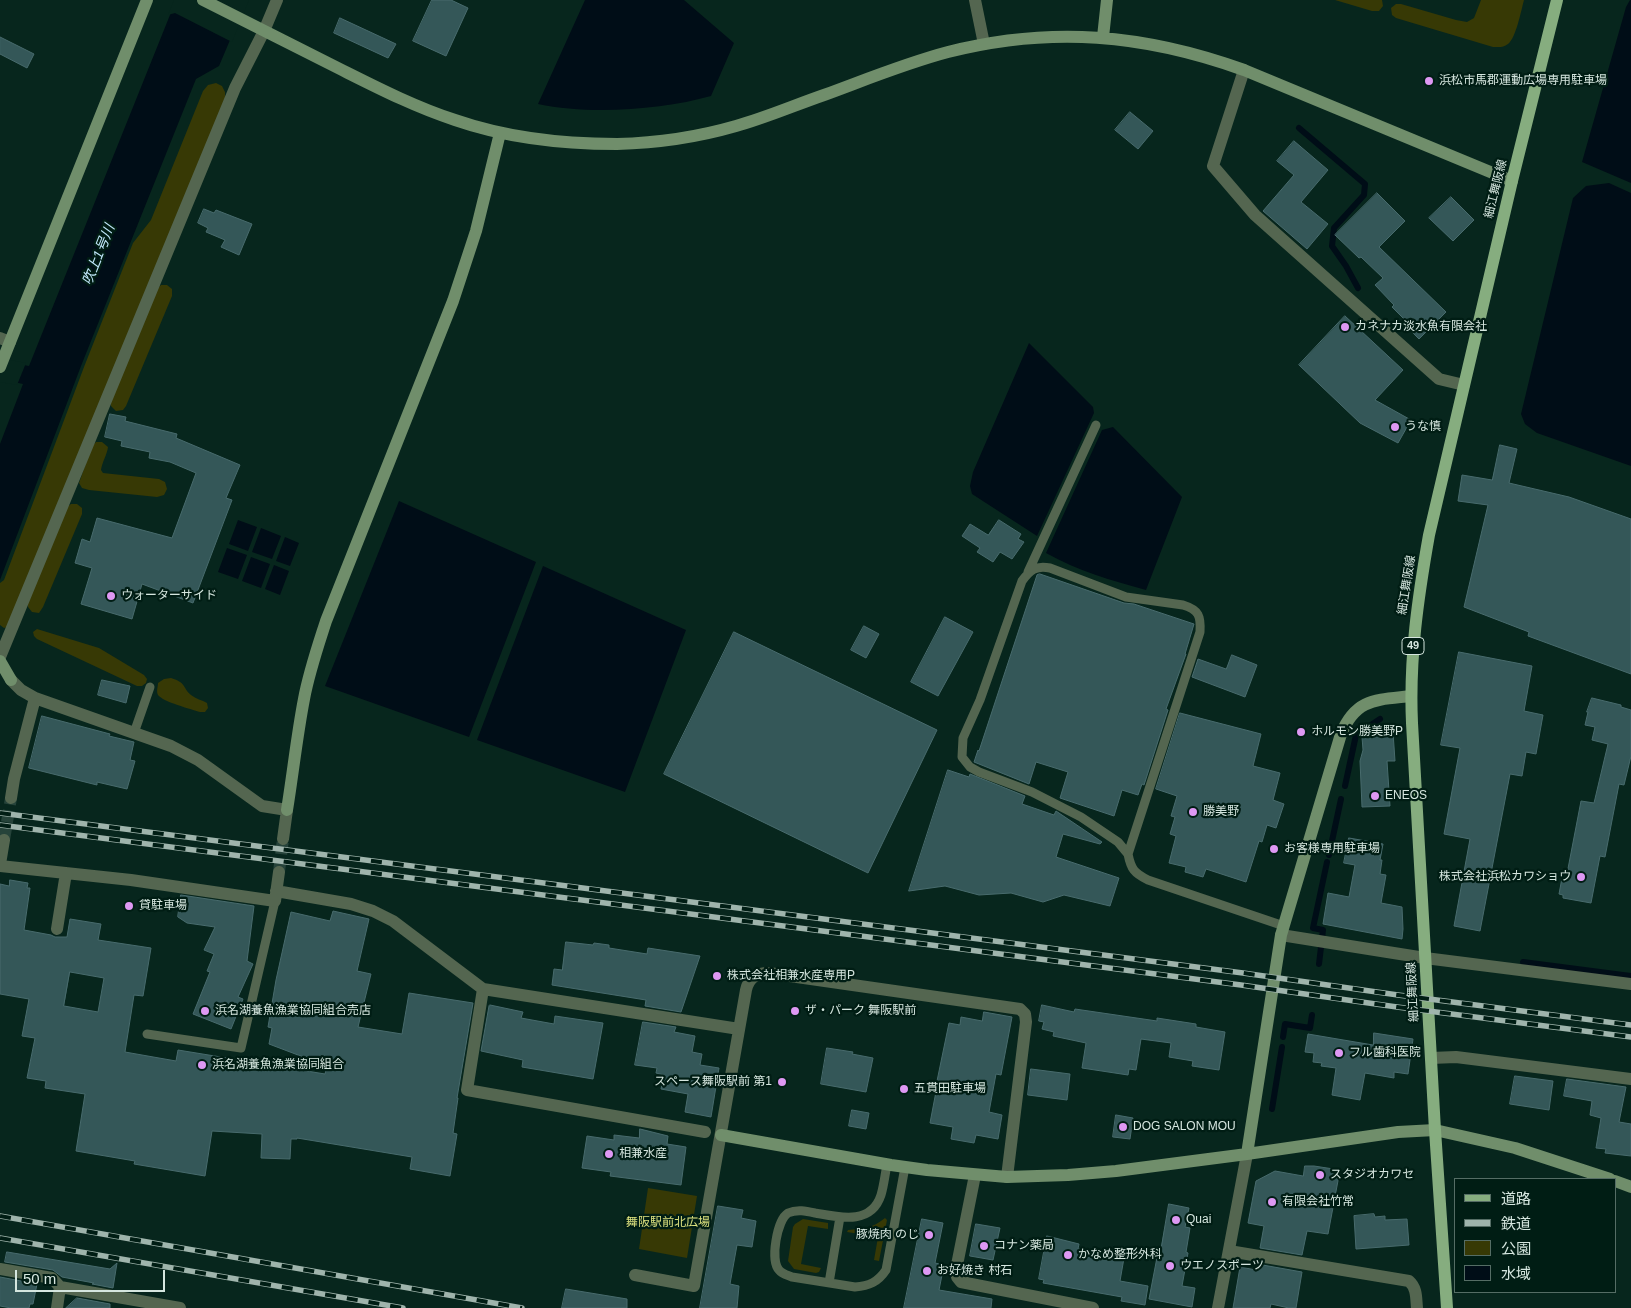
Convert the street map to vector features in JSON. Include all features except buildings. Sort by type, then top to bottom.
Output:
[{"type":"main road","name":"細江舞阪線","points":[[1447,1308],[1410,696],[1412,656],[1429,535],[1512,181],[1557,0]]},
{"type":"street","points":[[0,367],[5,354],[5,340],[147,0]]},
{"type":"street","points":[[203,0],[414,105],[456,121],[500,133],[559,141],[619,144],[699,135],[738,126],[946,53],[984,44],[1048,36],[1103,37],[1175,48],[1210,58],[1244,70],[1512,181]]},
{"type":"street","points":[[0,657],[235,88],[264,32],[277,0]]},
{"type":"street","points":[[975,0],[984,44]]},
{"type":"street","points":[[1103,37],[1107,0]]},
{"type":"street","points":[[1244,70],[1213,166],[1254,215],[1439,380],[1464,385]]},
{"type":"street","points":[[283,839],[300,723],[310,671],[326,621],[453,300],[476,231],[500,133]]},
{"type":"street","points":[[0,661],[11,680],[21,690],[35,698],[171,746],[185,753],[262,806],[287,810]]},
{"type":"street","points":[[1218,1308],[1247,1154],[1282,930],[1341,734],[1347,720],[1356,709],[1369,702],[1410,696]]},
{"type":"street","points":[[11,798],[14,779],[35,698]]},
{"type":"street","points":[[4,840],[0,865],[351,904],[373,910],[393,921],[483,989],[739,1029]]},
{"type":"street","points":[[275,896],[279,872]]},
{"type":"street","points":[[57,929],[66,873]]},
{"type":"street","points":[[1282,930],[1308,940],[1425,958],[1631,984]]},
{"type":"street","points":[[635,1276],[694,1286],[747,983],[751,978],[763,973],[1020,1009],[1025,1014],[1026,1022],[1007,1176]]},
{"type":"street","points":[[483,989],[467,1090],[705,1132]]},
{"type":"street","points":[[1431,1058],[1456,1057],[1631,1079]]},
{"type":"street","points":[[720,1135],[905,1167],[975,1175],[1007,1176],[1068,1175],[1116,1171],[1398,1132],[1435,1130],[1515,1148],[1607,1178]]},
{"type":"street","points":[[975,1175],[956,1270],[957,1277],[961,1282],[1093,1308]]},
{"type":"street","points":[[1616,1181],[1631,1187]]},
{"type":"street","points":[[1229,1251],[1409,1281],[1415,1290],[1417,1308]]},
{"type":"street","points":[[0,1269],[52,1278],[60,1287],[180,1308]]},
{"type":"street","points":[[56,1308],[60,1287]]},
{"type":"lane","points":[[1096,425],[1028,572],[1022,581],[980,700],[963,738],[962,758],[970,767],[979,772],[1032,792],[1081,817],[1118,842],[1128,854]]},
{"type":"lane","points":[[1028,572],[1042,566],[1119,594],[1183,604],[1198,614],[1201,623],[1200,632],[1128,854],[1130,866],[1138,875],[1148,880],[1282,930]]},
{"type":"lane","points":[[134,732],[150,687]]},
{"type":"lane","points":[[147,1034],[241,1048],[275,896]]},
{"type":"lane","points":[[886,1164],[880,1196],[875,1205],[858,1217],[847,1218],[800,1210],[787,1214],[779,1224],[775,1254],[775,1262],[778,1269],[792,1277],[855,1287],[874,1283],[886,1270],[905,1167]]},
{"type":"lane","points":[[828,1283],[840,1217]]},
{"type":"green space","points":[[1335,0],[1382,0],[1383,6],[1379,11],[1372,11]]},
{"type":"green space","points":[[1481,0],[1524,0],[1516,30],[1511,41],[1506,45],[1493,47],[1396,18],[1392,15],[1391,8],[1396,4],[1401,4],[1467,22],[1474,18]]},
{"type":"green space","points":[[216,83],[222,86],[225,92],[225,100],[7,627],[4,628],[0,625],[0,583],[4,580],[84,367],[133,243],[151,220],[203,91],[208,85]]},
{"type":"green space","points":[[161,285],[167,285],[172,289],[172,296],[126,406],[123,410],[116,411],[111,406],[111,399],[157,289]]},
{"type":"green space","points":[[96,442],[102,442],[108,447],[101,470],[103,473],[159,479],[165,482],[167,489],[164,495],[157,497],[82,488],[79,483],[92,446]]},
{"type":"green space","points":[[71,504],[77,504],[82,508],[82,514],[43,607],[39,613],[32,612],[28,607],[28,602],[67,507]]},
{"type":"green space","points":[[37,629],[99,648],[144,675],[147,679],[146,683],[142,686],[137,686],[37,639],[33,632]]},
{"type":"green space","points":[[171,678],[182,683],[193,696],[207,703],[208,708],[205,712],[178,705],[158,695],[158,683],[164,679]]},
{"type":"green space","name":"舞阪駅前北広場","points":[[648,1188],[697,1196],[687,1258],[639,1249]]},
{"type":"green space","points":[[885,1218],[887,1220],[879,1261],[874,1260],[878,1237],[847,1232],[848,1230],[872,1226]]},
{"type":"green space","points":[[803,1219],[828,1223],[828,1229],[808,1226],[801,1264],[821,1268],[816,1273],[794,1269],[788,1261],[793,1227]]},
{"type":"water","name":"吹上1号川","points":[[176,0],[247,0],[219,66],[196,79],[81,366],[0,580],[0,444],[23,384],[0,379],[0,361],[29,366]]},
{"type":"water","points":[[585,0],[684,0],[734,43],[711,96],[648,108],[602,110],[538,104]]},
{"type":"water","points":[[1630,0],[1631,183],[1582,162],[1626,7]]},
{"type":"water","points":[[1609,183],[1631,193],[1631,466],[1537,433],[1525,424],[1521,414],[1573,198],[1586,186]]},
{"type":"water","points":[[1029,343],[1093,407],[1094,413],[1037,536],[972,494],[970,486],[973,472]]},
{"type":"water","points":[[1113,427],[1182,497],[1146,590],[1082,570],[1046,553],[1102,430]]},
{"type":"water","points":[[399,501],[536,562],[469,737],[325,686]]},
{"type":"water","points":[[238,520],[257,527],[248,551],[229,544]]},
{"type":"water","points":[[261,528],[281,536],[272,559],[252,552]]},
{"type":"water","points":[[285,537],[299,543],[290,566],[276,561]]},
{"type":"water","points":[[227,548],[247,555],[238,579],[218,572]]},
{"type":"water","points":[[251,557],[270,564],[261,588],[242,581]]},
{"type":"water","points":[[274,565],[289,571],[280,595],[265,589]]},
{"type":"water","points":[[543,566],[686,630],[625,792],[477,740]]},
{"type":"pier","points":[[174,0],[249,0],[232,42],[175,13],[168,15]]},
{"type":"pier","points":[[0,358],[26,363],[17,385],[0,382]]},
{"type":"waterway","points":[[1299,128],[1365,184],[1364,195],[1334,228],[1332,246],[1358,288]]},
{"type":"waterway","points":[[1345,786],[1356,735],[1380,719]]},
{"type":"waterway","points":[[1329,855],[1341,799]]},
{"type":"waterway","points":[[1319,964],[1323,930],[1313,928],[1327,862]]},
{"type":"waterway","points":[[1523,962],[1631,976]]},
{"type":"waterway","points":[[1283,1037],[1285,1024],[1310,1028],[1312,1015]]},
{"type":"waterway","points":[[1272,1109],[1282,1047]]},
{"type":"tunnel","points":[[4,840],[11,798]]},
{"type":"tunnel","points":[[279,872],[283,839]]},
{"type":"railway","points":[[0,813],[1243,973],[1631,1025]]},
{"type":"railway","points":[[0,825],[1631,1037]]},
{"type":"railway","points":[[0,1216],[522,1308]]},
{"type":"railway","points":[[0,1238],[403,1308]]},
{"type":"place","name":"浜松市馬郡運動広場専用駐車場","points":[[1429,81]]},
{"type":"place","name":"カネナカ淡水魚有限会社","points":[[1345,327]]},
{"type":"place","name":"うな慎","points":[[1395,427]]},
{"type":"place","name":"ウォーターサイド","points":[[111,596]]},
{"type":"place","name":"ホルモン勝美野P","points":[[1301,732]]},
{"type":"place","name":"ENEOS","points":[[1375,796]]},
{"type":"place","name":"勝美野","points":[[1193,812]]},
{"type":"place","name":"お客様専用駐車場","points":[[1274,849]]},
{"type":"place","name":"株式会社浜松カワショウ","points":[[1581,877]]},
{"type":"place","name":"貸駐車場","points":[[129,906]]},
{"type":"place","name":"株式会社相兼水産専用P","points":[[717,976]]},
{"type":"place","name":"浜名湖養魚漁業協同組合売店","points":[[205,1011]]},
{"type":"place","name":"ザ・パーク 舞阪駅前","points":[[795,1011]]},
{"type":"place","name":"フル歯科医院","points":[[1339,1053]]},
{"type":"place","name":"浜名湖養魚漁業協同組合","points":[[202,1065]]},
{"type":"place","name":"スペース舞阪駅前 第1","points":[[782,1082]]},
{"type":"place","name":"五貫田駐車場","points":[[904,1089]]},
{"type":"place","name":"DOG SALON MOU","points":[[1123,1127]]},
{"type":"place","name":"相兼水産","points":[[609,1154]]},
{"type":"place","name":"スタジオカワセ","points":[[1320,1175]]},
{"type":"place","name":"有限会社竹常","points":[[1272,1202]]},
{"type":"place","name":"Quai","points":[[1176,1220]]},
{"type":"place","name":"豚焼肉 のじ","points":[[929,1235]]},
{"type":"place","name":"コナン薬局","points":[[984,1246]]},
{"type":"place","name":"かなめ整形外科","points":[[1068,1255]]},
{"type":"place","name":"ウエノスポーツ","points":[[1170,1266]]},
{"type":"place","name":"お好焼き 村石","points":[[927,1271]]}]
